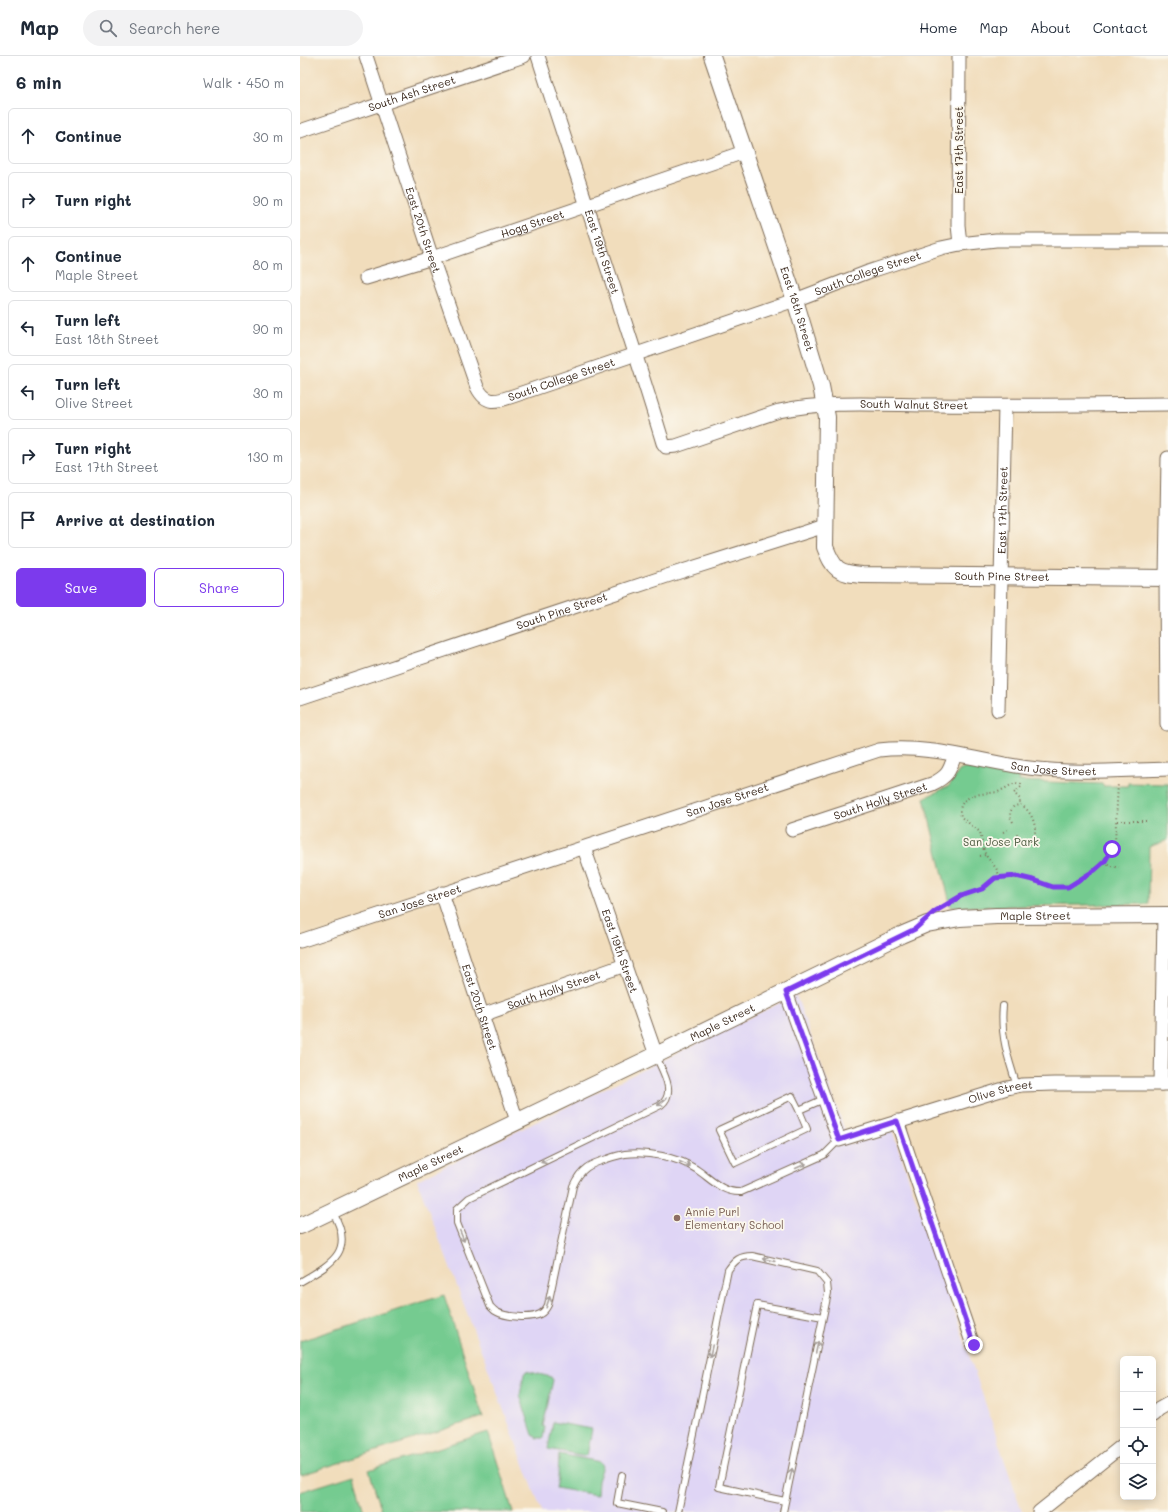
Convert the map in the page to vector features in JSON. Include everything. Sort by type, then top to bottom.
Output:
[{"type":"street","name":"East 20th Street","points":[[366,56],[432,258],[477,387],[480,394],[488,399]]},
{"type":"street","name":"South Ash Street","points":[[300,131],[524,56]]},
{"type":"street","name":"East 19th Street","points":[[538,56],[636,354],[663,443],[666,447]]},
{"type":"street","name":"East 18th Street","points":[[712,56],[795,300],[821,386],[827,417],[825,547],[830,560],[837,569]]},
{"type":"street","name":"East 17th Street","points":[[959,56],[958,224],[960,244]]},
{"type":"street","name":"Hogg Street","points":[[366,278],[432,258],[744,152]]},
{"type":"street","name":"South College Street","points":[[488,399],[494,402],[505,399],[795,300],[868,272],[941,248],[960,244],[996,240],[1168,240]]},
{"type":"street","name":"South Walnut Street","points":[[666,447],[676,446],[779,411],[825,404],[1005,406],[1168,404]]},
{"type":"street","name":"East 17th Street","points":[[998,710],[1005,406]]},
{"type":"street","points":[[1167,724],[1168,458]]},
{"type":"street","name":"South Pine Street","points":[[300,698],[670,575],[825,526]]},
{"type":"street","name":"South Pine Street","points":[[837,569],[851,574],[862,575],[1167,578]]},
{"type":"street","name":"San Jose Street","points":[[300,941],[879,750],[906,748],[1030,768],[1060,770],[1168,769]]},
{"type":"street","name":"South Holly Street","points":[[792,830],[932,784],[944,778],[950,772],[955,755]]},
{"type":"street","name":"East 19th Street","points":[[584,848],[626,965],[656,1055]]},
{"type":"street","name":"East 20th Street","points":[[442,893],[517,1122]]},
{"type":"street","points":[[1165,1084],[1166,915]]},
{"type":"street","name":"Maple Street","points":[[300,1226],[656,1055],[901,935],[927,924],[960,918],[996,916],[1166,915]]},
{"type":"street","name":"South Holly Street","points":[[482,1015],[626,965]]},
{"type":"street","points":[[786,992],[839,1140]]},
{"type":"street","name":"Olive Street","points":[[839,1140],[897,1121],[1017,1086],[1054,1084],[1165,1084]]},
{"type":"street","points":[[897,1121],[974,1345]]},
{"type":"street","points":[[1156,1412],[1168,1404]]},
{"type":"street","points":[[1039,1512],[1120,1447]]},
{"type":"lane","points":[[1003,1006],[1001,1020],[1003,1038],[1017,1086]]},
{"type":"lane","points":[[656,1055],[669,1089],[669,1094],[664,1102],[469,1198],[457,1209],[457,1224],[490,1306],[496,1312],[504,1315],[526,1317],[539,1315],[544,1311],[548,1305],[573,1186],[578,1176],[585,1168],[596,1162],[624,1154],[648,1153],[676,1160],[695,1168],[723,1188],[732,1192],[741,1192],[824,1155],[839,1140]]},
{"type":"lane","points":[[792,1096],[799,1110],[808,1129],[735,1163],[719,1130],[792,1096]]},
{"type":"lane","points":[[799,1110],[824,1099]]},
{"type":"lane","points":[[300,1282],[326,1267],[333,1260],[342,1244],[342,1229],[332,1211]]},
{"type":"lane","points":[[678,1512],[728,1270],[735,1261],[742,1256],[752,1256],[817,1270],[827,1283],[828,1293],[783,1512]]},
{"type":"lane","points":[[785,1501],[719,1487],[757,1305],[823,1317]]},
{"type":"lane","points":[[622,1476],[617,1503],[662,1512]]},
{"type":"path","points":[[940,908],[961,896],[982,889],[1000,877],[1016,876],[1053,887],[1068,887],[1095,870],[1105,861],[1115,843],[1118,770]]},
{"type":"path","points":[[1000,877],[995,865],[986,855],[981,832],[961,817],[960,810],[965,800],[973,795],[998,792],[1015,783],[1021,784],[1021,787],[1014,794],[1020,799],[1020,805]]},
{"type":"path","points":[[1013,822],[1010,812],[1014,806],[1020,805],[1029,813],[1034,824],[1035,835],[1031,841],[1024,842],[1018,838],[1017,833]]},
{"type":"path","points":[[1117,821],[1146,821],[1146,819]]},
{"type":"path","points":[[1003,832],[1010,829]]},
{"type":"path","points":[[980,856],[986,855]]},
{"type":"path","points":[[1105,861],[1110,866],[1119,867]]},
{"type":"shaded area","name":"Annie Purl Elementary School","points":[[796,995],[850,1144],[892,1130],[1022,1512],[542,1512],[417,1180]]},
{"type":"green space","name":"San Jose Park","points":[[965,768],[1019,775],[1018,781],[1103,784],[1103,786],[1128,786],[1128,783],[1168,784],[1168,840],[1149,847],[1148,904],[951,907],[924,798],[949,786],[959,771]]},
{"type":"green space","points":[[444,1295],[483,1417],[301,1475],[300,1341]]},
{"type":"green space","points":[[526,1371],[551,1377],[553,1380],[543,1426],[545,1427],[543,1438],[537,1438],[533,1435],[520,1395],[524,1374]]},
{"type":"green space","points":[[553,1422],[592,1429],[587,1456],[548,1449]]},
{"type":"green space","points":[[488,1432],[513,1512],[382,1512],[369,1470]]},
{"type":"green space","points":[[559,1454],[601,1462],[603,1466],[598,1481],[597,1495],[556,1488],[558,1479]]},
{"type":"green space","points":[[354,1475],[364,1512],[300,1512],[300,1492]]},
{"type":"place","name":"Annie Purl Elementary School","points":[[677,1218]]},
{"type":"route","points":[[974,1345],[897,1121],[839,1140],[786,992],[915,929],[934,912],[961,896],[982,889],[995,878],[1016,876],[1053,887],[1068,887],[1095,870],[1105,861],[1112,849]]}]
